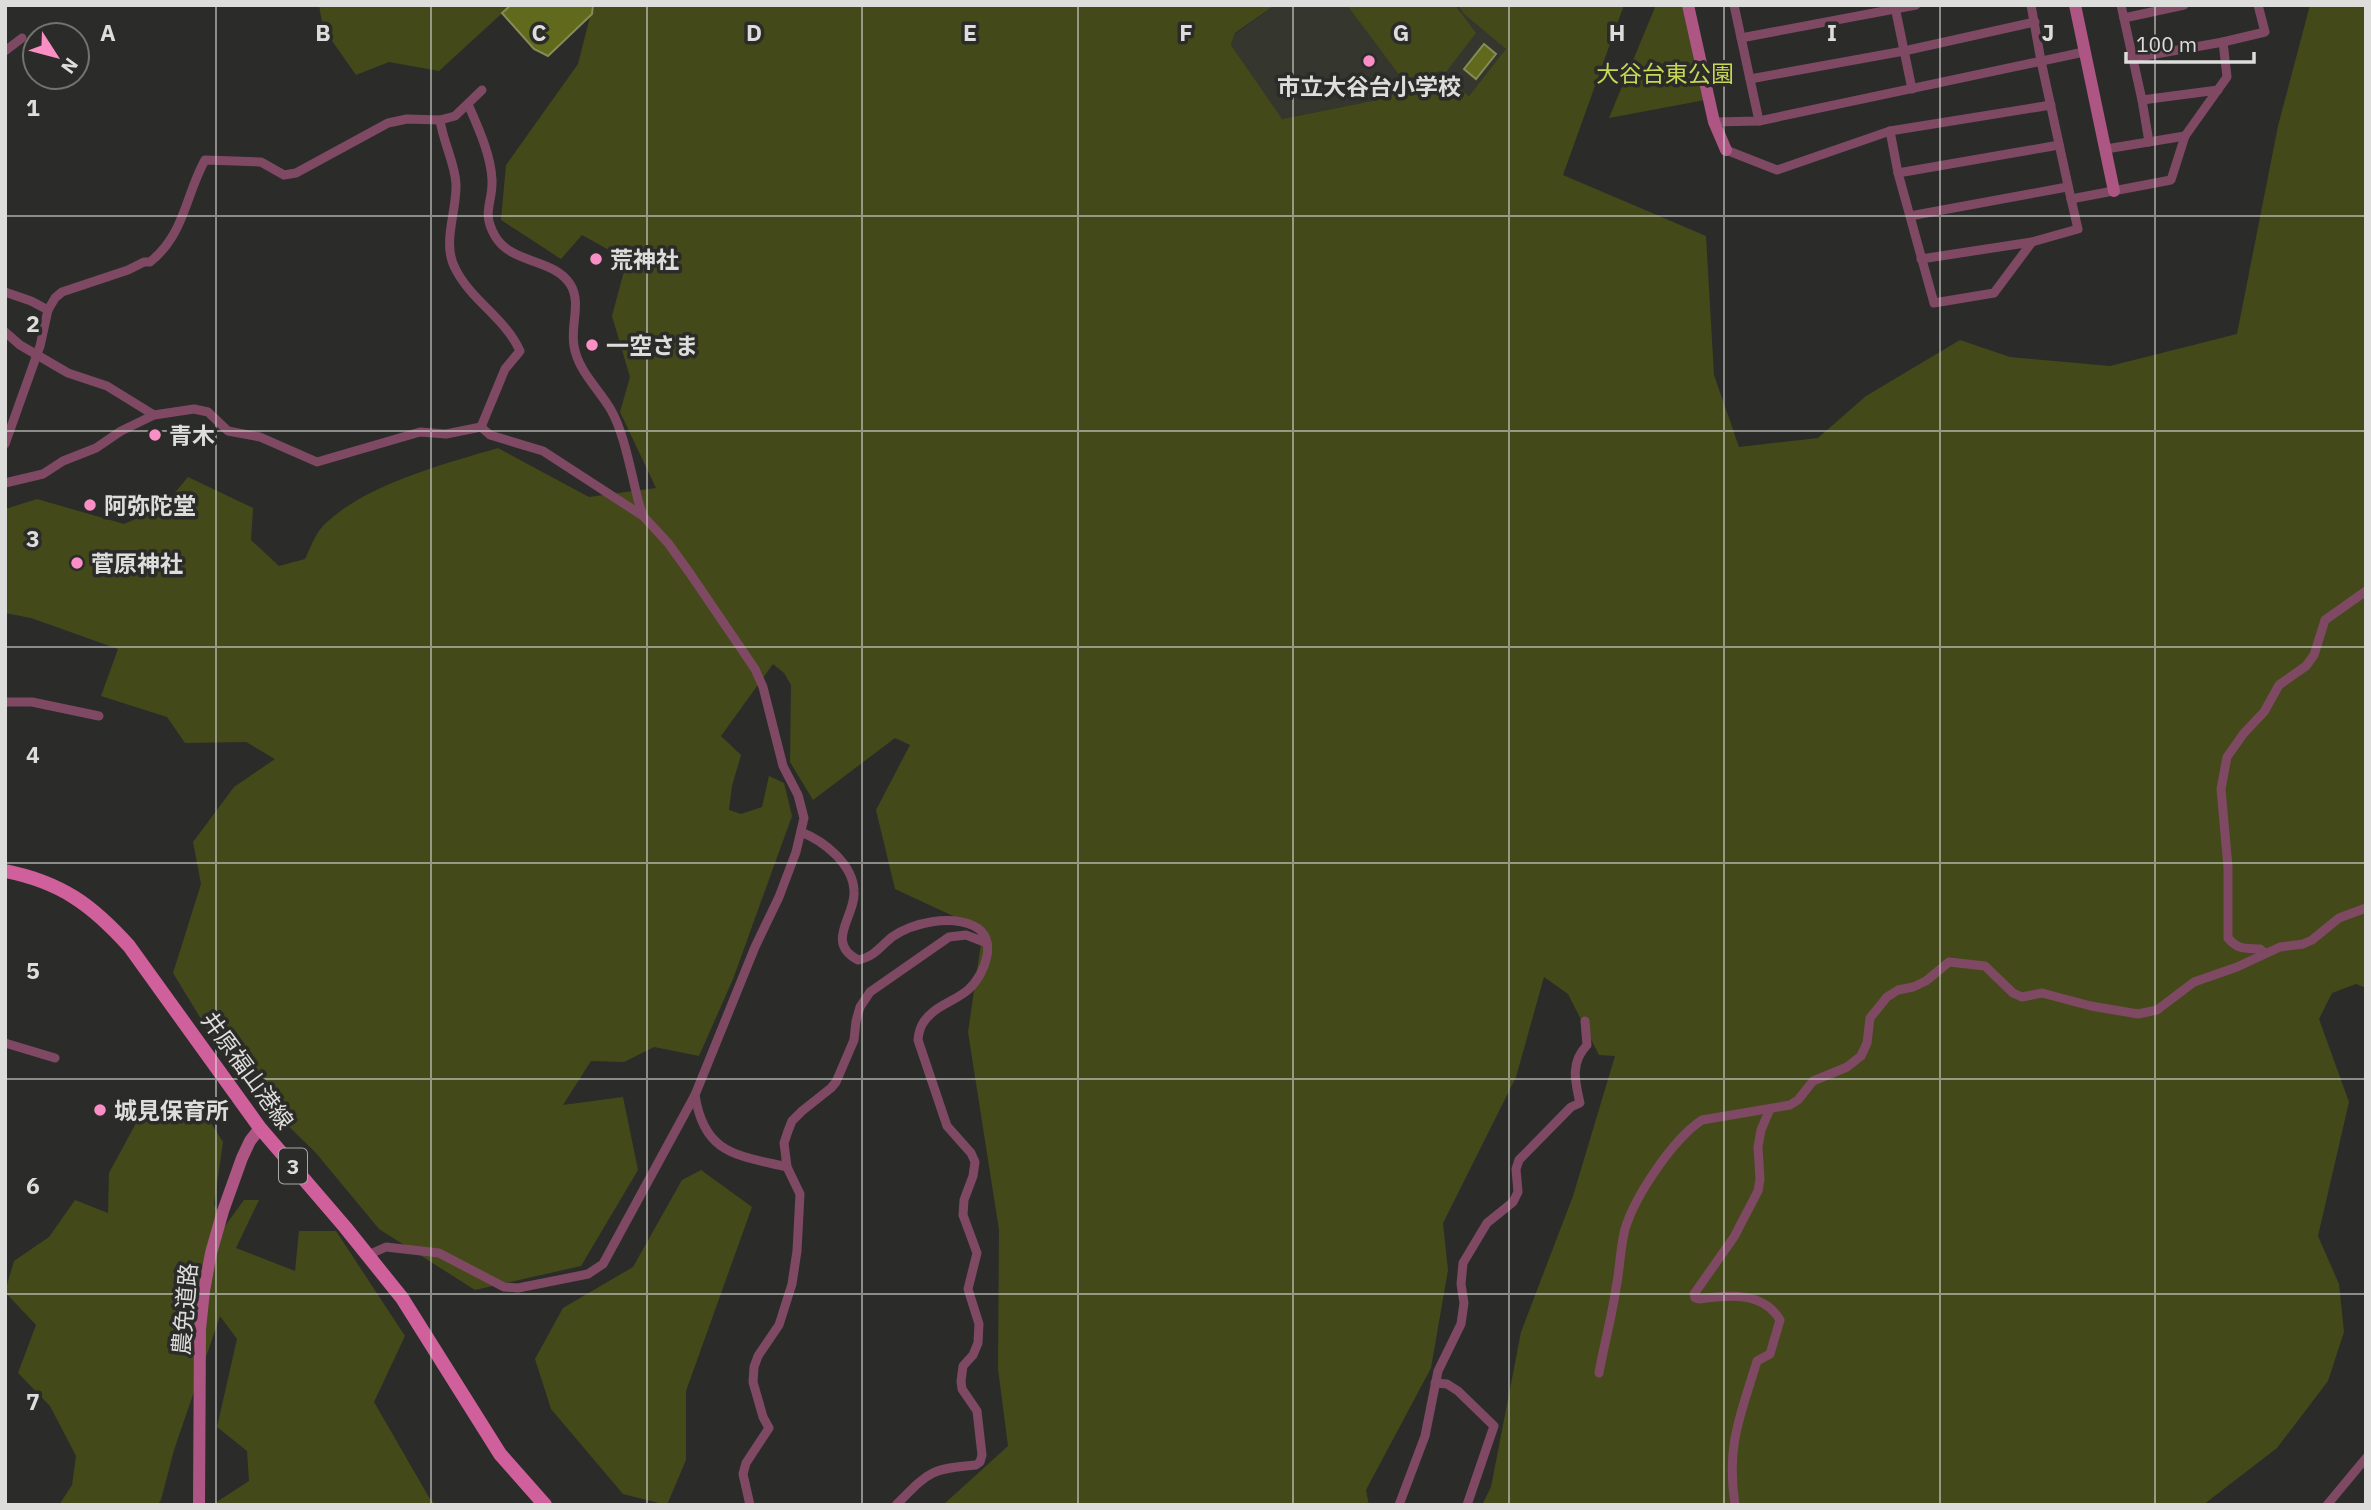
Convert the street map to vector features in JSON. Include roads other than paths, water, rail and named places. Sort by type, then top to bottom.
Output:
[{"type":"main road","name":"井原福山港線","points":[[5,871],[61,888],[106,920],[129,946],[260,1128],[369,1255],[402,1298],[500,1454],[545,1505]]},
{"type":"street","points":[[1688,5],[1714,122],[1726,150],[1777,170],[1890,131],[2051,105]]},
{"type":"street","points":[[1734,5],[1759,121]]},
{"type":"street","points":[[1741,38],[1916,5]]},
{"type":"street","points":[[1921,259],[2032,242],[2078,229],[2067,187],[2031,5]]},
{"type":"street","points":[[2075,5],[2114,191]]},
{"type":"street","points":[[2122,5],[2149,142]]},
{"type":"street","points":[[2124,18],[2185,5]]},
{"type":"street","points":[[2133,58],[2265,32],[2258,5]]},
{"type":"street","points":[[1895,8],[1912,89]]},
{"type":"street","points":[[1750,79],[1904,51],[2035,22]]},
{"type":"street","points":[[5,51],[21,38]]},
{"type":"street","points":[[2071,199],[2171,180],[2185,136],[2227,76],[2223,42]]},
{"type":"street","points":[[1714,122],[1759,121],[2084,52]]},
{"type":"street","points":[[5,444],[37,354],[48,310],[55,298],[62,292],[150,262],[165,250],[179,226],[205,160],[261,162],[268,164],[279,174],[288,175],[317,163],[388,123],[440,120],[455,116],[482,90]]},
{"type":"street","points":[[2142,100],[2218,90]]},
{"type":"street","points":[[468,104],[491,169],[493,182],[489,198],[489,222],[496,238],[507,249],[558,271],[569,283],[575,295],[574,348],[579,363],[612,412],[644,517]]},
{"type":"street","points":[[440,120],[456,187],[450,241],[451,259],[463,282],[511,335],[520,351],[505,369],[481,427]]},
{"type":"street","points":[[1890,131],[1898,173],[1934,303],[1994,293],[2032,242]]},
{"type":"street","points":[[2106,149],[2185,136]]},
{"type":"street","points":[[1898,173],[2059,145]]},
{"type":"street","points":[[1910,216],[2067,187]]},
{"type":"street","points":[[5,292],[31,300],[48,310]]},
{"type":"street","points":[[5,332],[20,345],[68,373],[107,386],[154,415]]},
{"type":"street","points":[[5,483],[43,474],[154,415],[194,409],[204,410],[215,416],[228,431],[260,437],[317,462],[420,432],[446,434],[481,427]]},
{"type":"street","points":[[369,1255],[386,1247],[439,1253],[503,1287],[518,1287],[588,1274],[603,1264],[695,1096],[755,947],[779,897],[802,832],[804,818],[798,795],[783,766],[763,687],[755,669],[668,543],[644,517],[543,451],[489,435],[481,427]]},
{"type":"street","points":[[2265,953],[2260,949],[2242,949],[2228,938],[2228,867],[2221,789],[2227,757],[2244,733],[2264,712],[2279,685],[2306,666],[2314,655],[2325,620],[2366,591]]},
{"type":"street","points":[[5,702],[32,702],[99,716]]},
{"type":"street","points":[[802,832],[817,838],[832,851],[851,879],[855,891],[842,931],[844,947],[852,957],[858,960],[869,958],[901,932],[950,919],[964,921],[983,930],[988,943],[981,973],[971,988],[932,1013],[919,1030],[918,1040],[947,1126],[971,1153],[975,1162],[964,1200],[963,1215],[976,1253],[968,1289],[979,1324],[978,1343],[963,1366],[961,1381],[962,1390],[977,1411],[981,1462],[976,1465],[941,1468],[926,1475],[896,1505]]},
{"type":"street","points":[[1599,1373],[1626,1228],[1642,1193],[1662,1163],[1692,1127],[1702,1120],[1790,1105],[1798,1100],[1813,1081],[1847,1067],[1861,1056],[1867,1043],[1870,1018],[1887,998],[1898,990],[1926,981],[1949,962],[1984,966],[2013,993],[2022,997],[2042,993],[2091,1006],[2138,1014],[2157,1010],[2194,982],[2237,967],[2280,947],[2312,940],[2339,918],[2366,908]]},
{"type":"street","points":[[750,1505],[743,1474],[746,1463],[769,1428],[763,1418],[753,1382],[754,1367],[758,1356],[779,1325],[792,1284],[797,1251],[800,1194],[787,1167],[784,1143],[792,1121],[836,1082],[854,1040],[860,1007],[870,992],[949,937],[966,934],[988,943]]},
{"type":"street","points":[[1399,1505],[1425,1436],[1438,1371],[1461,1324],[1464,1303],[1461,1284],[1463,1263],[1487,1223],[1513,1202],[1518,1192],[1518,1160],[1571,1107],[1580,1103],[1575,1071],[1578,1054],[1587,1045],[1585,1021]]},
{"type":"street","points":[[5,1043],[55,1058]]},
{"type":"street","points":[[695,1096],[702,1125],[722,1148],[761,1162],[787,1167]]},
{"type":"street","points":[[1735,1505],[1732,1485],[1734,1435],[1757,1361],[1770,1354],[1780,1320],[1774,1311],[1759,1301],[1725,1295],[1699,1299],[1695,1298],[1694,1294],[1734,1237],[1758,1191],[1758,1147],[1761,1129],[1770,1109]]},
{"type":"street","name":"農免道路","points":[[199,1505],[200,1329],[204,1291],[223,1211],[242,1158],[260,1128]]},
{"type":"street","points":[[1435,1383],[1447,1384],[1458,1391],[1494,1426],[1467,1505]]},
{"type":"street","points":[[2327,1505],[2366,1458]]},
{"type":"place","name":"市立大谷台小学校","points":[[1369,61]]},
{"type":"place","name":"荒神社","points":[[596,259]]},
{"type":"place","name":"一空さま","points":[[592,345]]},
{"type":"place","name":"青木","points":[[155,435]]},
{"type":"place","name":"阿弥陀堂","points":[[90,505]]},
{"type":"place","name":"菅原神社","points":[[77,563]]},
{"type":"place","name":"城見保育所","points":[[100,1110]]},
{"type":"park label","name":"大谷台東公園","points":[[1665,73]]}]
